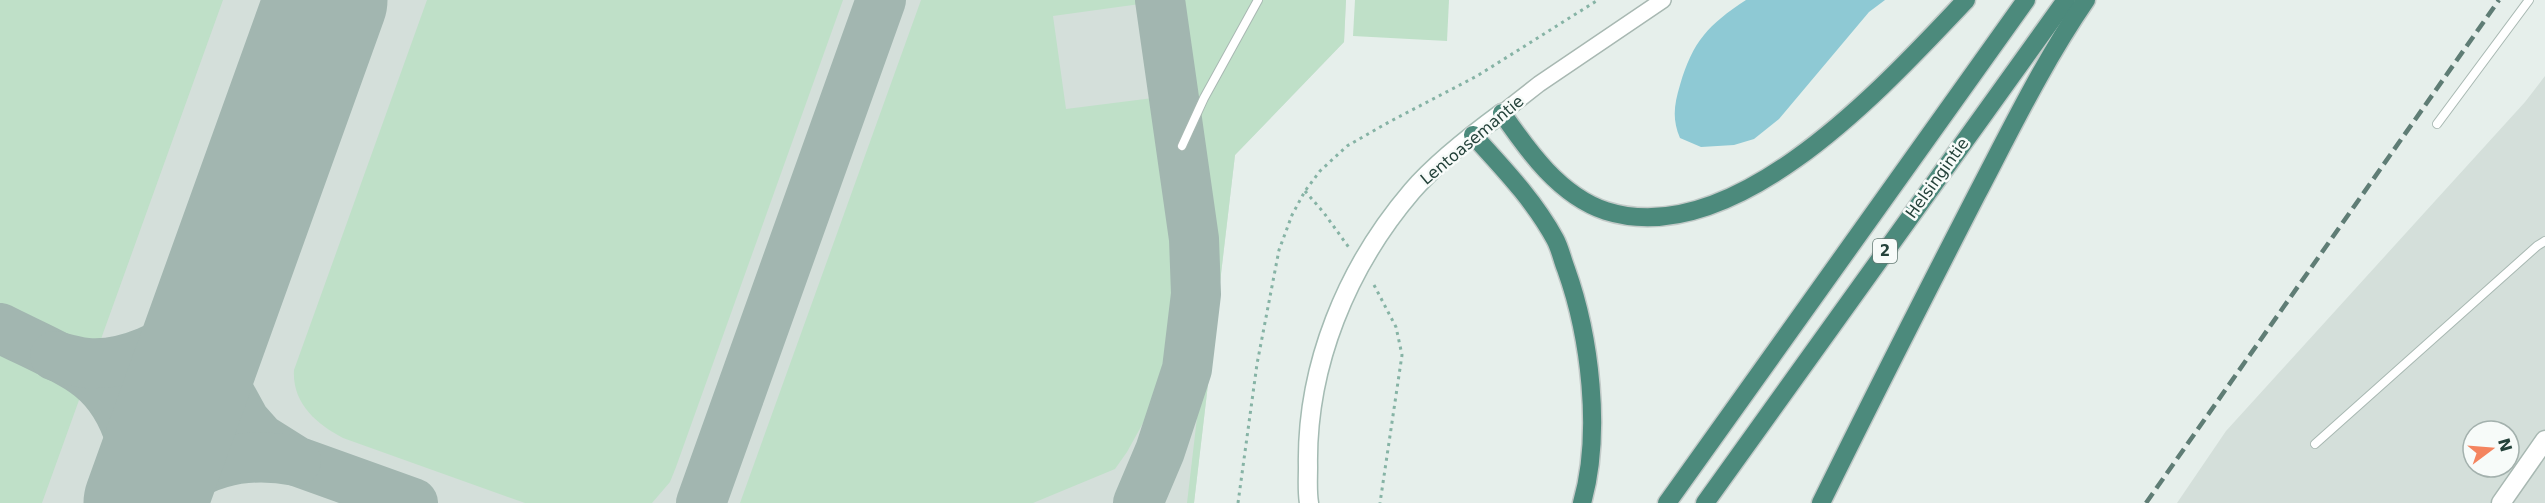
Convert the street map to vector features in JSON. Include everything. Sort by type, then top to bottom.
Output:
[{"type":"highway","points":[[1502,113],[1526,148],[1554,179],[1583,200],[1605,211],[1630,216],[1659,216],[1689,212],[1750,187],[1791,161],[1845,121],[1901,68],[1966,0]]},
{"type":"highway","name":"Helsingintie","points":[[1667,503],[2026,0]]},
{"type":"highway","name":"Helsingintie","points":[[1705,503],[2066,0]]},
{"type":"highway","points":[[1821,503],[1921,302],[2006,140],[2064,33],[2086,0]]},
{"type":"highway","points":[[1473,135],[1528,199],[1556,240],[1575,296],[1587,350],[1591,403],[1590,453],[1582,503]]},
{"type":"main road","name":"Lentoasemantie","points":[[1309,503],[1307,449],[1311,404],[1321,359],[1337,312],[1373,245],[1413,190],[1473,135],[1502,113]]},
{"type":"main road","points":[[2501,503],[2545,441]]},
{"type":"street","name":"Lentoasemantie","points":[[1502,113],[1539,84],[1663,0]]},
{"type":"lane","points":[[1182,146],[1204,98],[1258,0]]},
{"type":"lane","points":[[2437,124],[2529,0]]},
{"type":"lane","points":[[2316,444],[2545,241]]},
{"type":"path","points":[[1238,503],[1257,364],[1279,250],[1292,215],[1305,191],[1320,171],[1347,147],[1389,122],[1477,76],[1598,0]]},
{"type":"path","points":[[1305,191],[1352,252]]},
{"type":"path","points":[[1374,285],[1393,319],[1402,355],[1380,503]]},
{"type":"shaded area","points":[[0,0],[1346,0],[1344,42],[1235,155],[1194,503],[0,503]]},
{"type":"shaded area","points":[[2545,76],[2545,503],[2177,503],[2226,431],[2525,102]]},
{"type":"green space","points":[[0,0],[223,0],[42,503],[0,503]]},
{"type":"green space","points":[[427,0],[843,0],[676,467],[670,482],[652,503],[525,503],[343,438],[315,419],[297,393],[294,370]]},
{"type":"green space","points":[[921,0],[1139,0],[1140,4],[1053,16],[1066,109],[1153,98],[1173,238],[1175,286],[1172,333],[1166,369],[1153,405],[1115,469],[1033,503],[740,503]]},
{"type":"green space","points":[[1181,0],[1346,0],[1344,42],[1235,155],[1194,503],[1187,503],[1213,281],[1212,234],[1206,174]]},
{"type":"green space","points":[[1355,0],[1449,0],[1447,41],[1353,36]]},
{"type":"water","points":[[1746,0],[1885,0],[1869,12],[1779,119],[1754,139],[1734,145],[1701,147],[1680,138],[1677,131],[1675,112],[1680,85],[1690,57],[1704,35],[1721,18]]},
{"type":"taxiway","points":[[701,503],[881,0]]},
{"type":"taxiway","points":[[1138,503],[1160,451],[1187,369],[1196,294],[1194,239],[1160,0]]},
{"type":"taxiway","points":[[227,275],[219,305],[216,344],[224,383],[245,421],[261,439],[296,461],[413,503]]},
{"type":"taxiway","points":[[55,356],[83,363],[102,363],[147,352],[175,337],[198,319],[224,280]]},
{"type":"taxiway","points":[[0,328],[83,371],[110,397],[120,413],[132,447],[138,484],[138,503]]},
{"type":"taxiway","points":[[158,503],[187,478],[221,463],[258,458],[296,461]]},
{"type":"runway","points":[[145,503],[326,0]]},
{"type":"railway","points":[[2146,503],[2499,0]]}]
